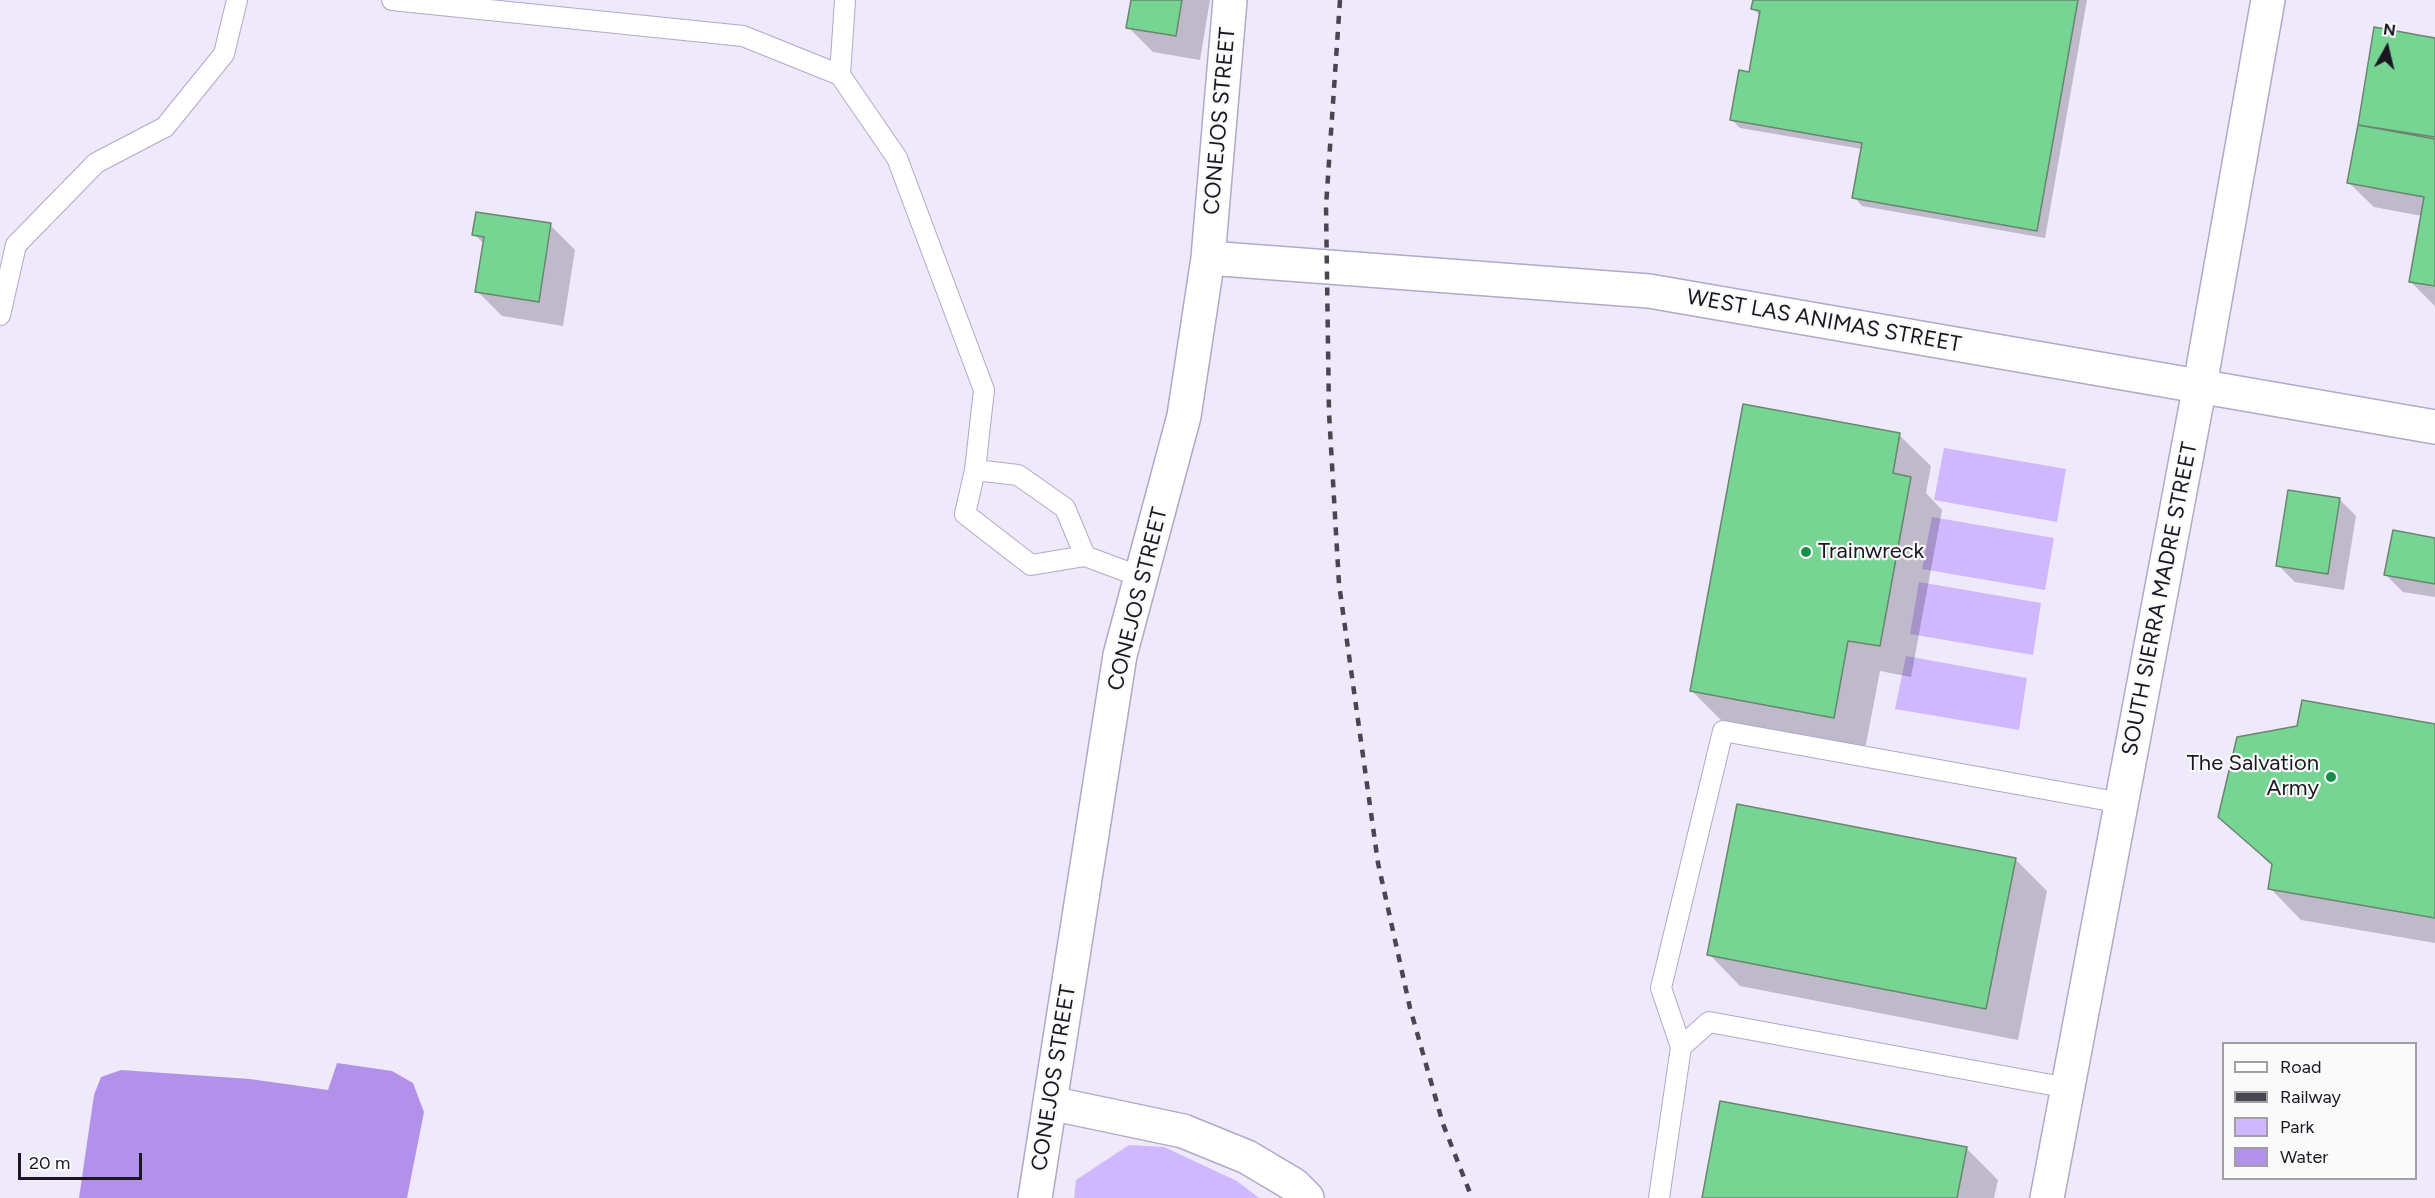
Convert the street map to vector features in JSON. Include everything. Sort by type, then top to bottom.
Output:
[{"type":"street","name":"CONEJOS STREET","points":[[1035,1198],[1120,655],[1184,416],[1208,258],[1230,0]]},
{"type":"street","name":"SOUTH SIERRA MADRE STREET","points":[[2047,1198],[2200,386],[2268,0]]},
{"type":"street","name":"WEST LAS ANIMAS STREET","points":[[1208,258],[1649,291],[2435,427]]},
{"type":"street","points":[[1050,1103],[1183,1131],[1247,1157],[1294,1185],[1307,1198]]},
{"type":"lane","points":[[0,315],[16,245],[96,163],[165,127],[224,54],[237,0]]},
{"type":"lane","points":[[392,0],[743,36],[840,75],[897,158],[984,390],[975,470],[965,514],[1030,566],[1085,556],[1141,577]]},
{"type":"lane","points":[[840,75],[846,0]]},
{"type":"lane","points":[[975,470],[1018,475],[1065,508],[1085,556]]},
{"type":"lane","points":[[1659,1198],[1681,1047],[1661,988],[1723,731],[2122,802]]},
{"type":"lane","points":[[1681,1047],[1709,1022],[2068,1088]]},
{"type":"green space","points":[[1944,448],[2066,469],[2057,522],[1934,500]]},
{"type":"green space","points":[[1932,517],[2054,538],[2045,590],[1922,569]]},
{"type":"green space","points":[[1919,582],[2041,603],[2033,655],[1910,634]]},
{"type":"green space","points":[[1906,656],[2027,678],[2019,730],[1895,709]]},
{"type":"green space","points":[[1129,1145],[1164,1147],[1237,1181],[1259,1198],[1074,1198],[1076,1180]]},
{"type":"water","points":[[337,1063],[392,1071],[413,1083],[424,1112],[407,1198],[79,1198],[94,1095],[101,1077],[121,1070],[250,1079],[328,1090]]},
{"type":"building","points":[[1131,0],[1182,0],[1176,36],[1126,28]]},
{"type":"building","points":[[1753,0],[2078,0],[2037,231],[1852,198],[1862,143],[1730,120],[1739,70],[1749,72],[1760,11],[1751,9]]},
{"type":"building","points":[[2374,27],[2435,38],[2435,137],[2358,125]]},
{"type":"building","points":[[2358,125],[2435,139],[2435,286],[2409,282],[2424,197],[2347,183]]},
{"type":"building","points":[[476,212],[551,223],[539,302],[475,292],[484,237],[472,235]]},
{"type":"building","name":"Trainwreck","points":[[1743,404],[1900,433],[1893,473],[1911,477],[1880,646],[1848,641],[1834,718],[1690,691]]},
{"type":"building","points":[[2288,490],[2340,498],[2328,574],[2276,566]]},
{"type":"building","points":[[2393,530],[2435,538],[2435,584],[2384,575]]},
{"type":"building","name":"The Salvation Army","points":[[2302,700],[2435,724],[2435,918],[2268,889],[2272,864],[2218,817],[2237,737],[2297,726]]},
{"type":"building","points":[[1737,804],[2016,858],[1986,1009],[1707,955]]},
{"type":"building","points":[[1720,1101],[1967,1147],[1957,1198],[1702,1198]]},
{"type":"railway","points":[[1340,0],[1326,206],[1329,413],[1339,584],[1378,863],[1410,1008],[1443,1124],[1472,1198]]},
{"type":"place","name":"Trainwreck","points":[[1806,552]]},
{"type":"place","name":"The Salvation Army","points":[[2331,777]]}]
